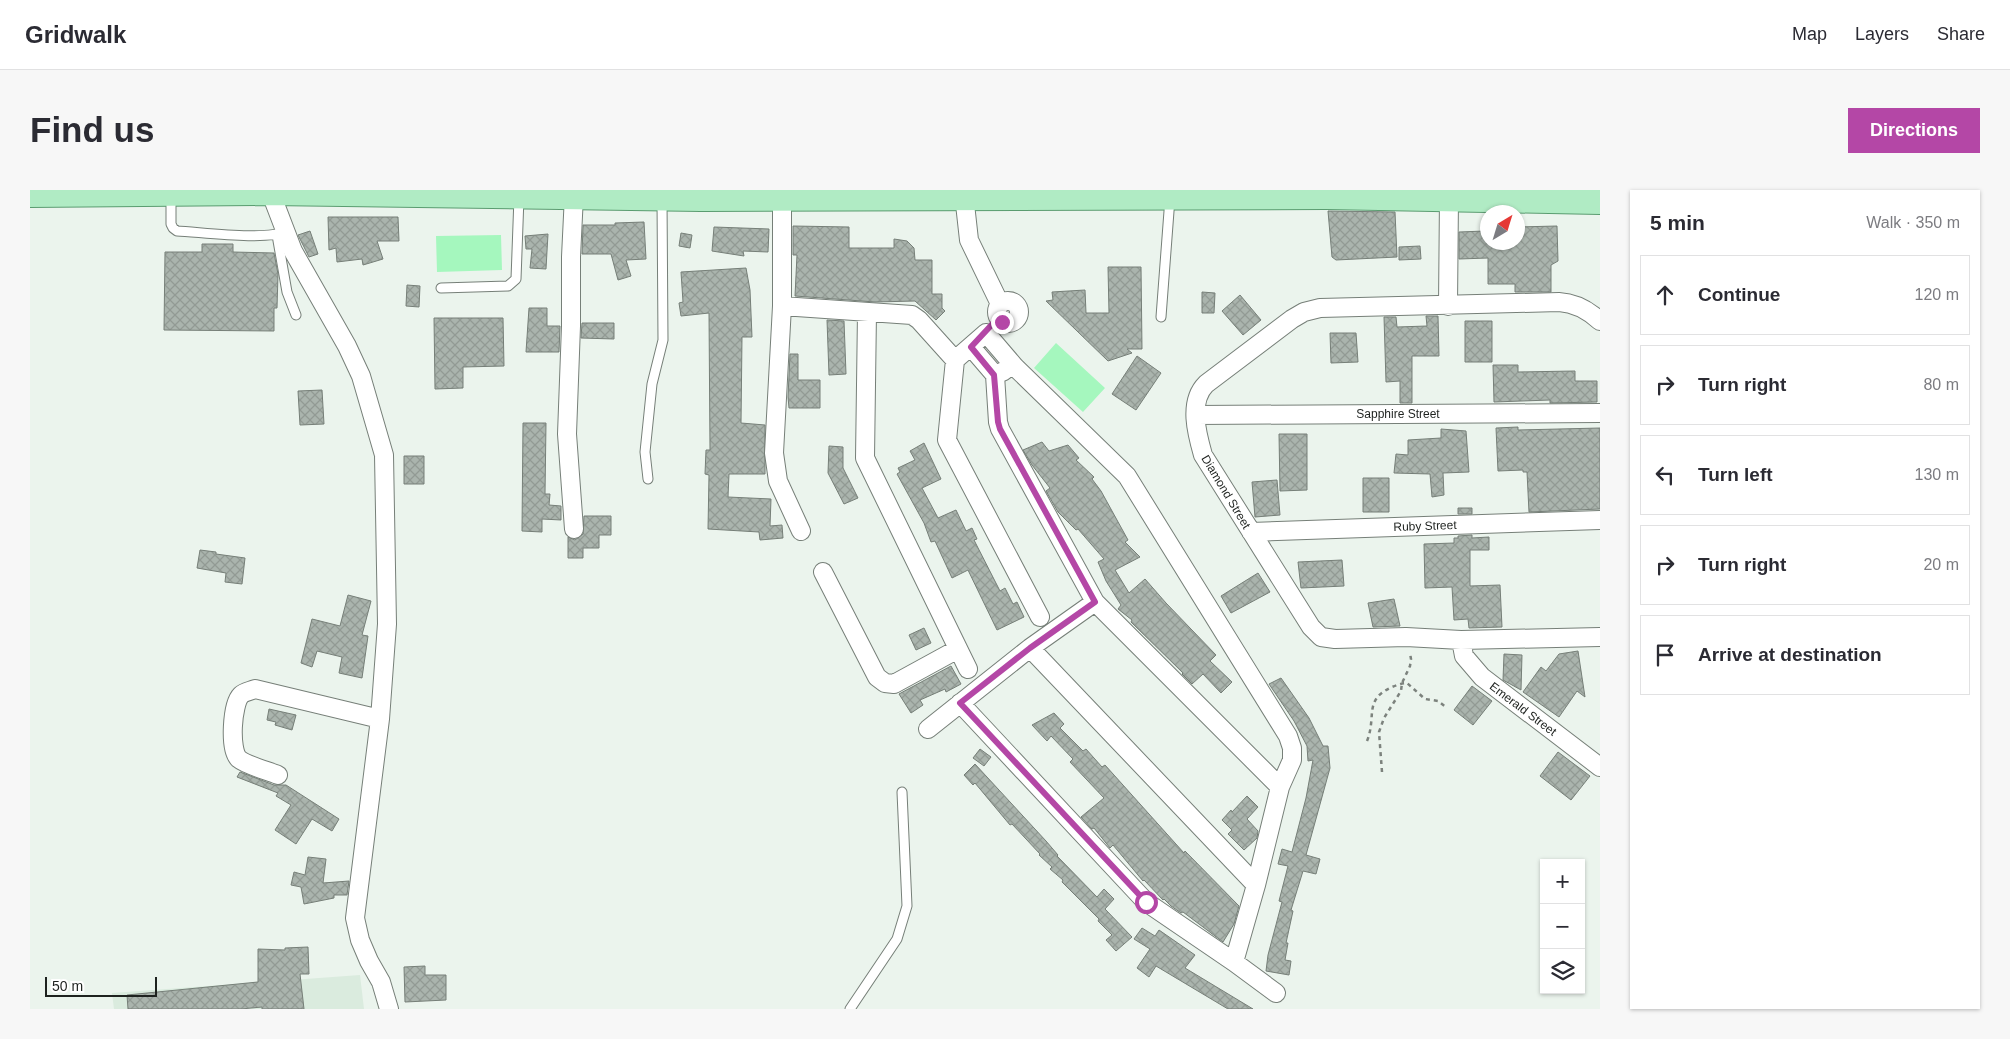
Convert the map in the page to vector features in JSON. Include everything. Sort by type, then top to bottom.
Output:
[{"type":"main road","points":[[30,192],[407,191],[662,196],[701,194],[782,196],[964,192],[1170,197],[1258,193],[1600,200]]},
{"type":"street","points":[[270,191],[281,233],[347,346],[361,376],[384,454],[387,624],[380,719],[355,918],[360,940],[368,961],[381,982],[389,1009]]},
{"type":"street","points":[[964,192],[969,240],[999,311],[986,333],[955,360],[948,440],[1040,617]]},
{"type":"street","points":[[574,195],[568,434],[574,529]]},
{"type":"street","points":[[782,196],[782,306],[775,461],[778,481],[802,531]]},
{"type":"street","points":[[1448,306],[1449,197]]},
{"type":"street","name":"Diamond Street","points":[[1600,321],[1592,313],[1571,303],[1320,308],[1304,312],[1274,332],[1206,384],[1197,396],[1196,415],[1203,455],[1311,627],[1321,637],[1335,639],[1406,637],[1461,640],[1600,637]]},
{"type":"street","points":[[782,306],[912,315],[919,320],[955,360]]},
{"type":"street","points":[[866,312],[865,458],[968,669]]},
{"type":"street","points":[[986,333],[1015,367],[1127,476],[1288,736],[1292,748],[1292,760],[1280,787],[1256,885],[1234,962]]},
{"type":"street","points":[[971,347],[994,375],[1000,429],[1095,602],[1280,787]]},
{"type":"street","points":[[994,375],[1015,367]]},
{"type":"street","name":"Sapphire Street","points":[[1196,415],[1600,413]]},
{"type":"street","name":"Ruby Street","points":[[1251,532],[1600,520]]},
{"type":"street","points":[[823,572],[876,677],[885,683],[894,684],[958,649]]},
{"type":"street","points":[[928,729],[1030,648],[1095,602]]},
{"type":"street","name":"Emerald Street","points":[[1461,640],[1464,656],[1482,677],[1600,767]]},
{"type":"street","points":[[1030,648],[1256,885]]},
{"type":"street","points":[[278,775],[239,760],[235,754],[232,739],[237,702],[242,694],[255,690],[380,719]]},
{"type":"street","points":[[960,703],[1146,902],[1276,993]]},
{"type":"lane","points":[[187,191],[172,224],[173,228],[177,231],[260,236],[281,233],[287,292],[296,316]]},
{"type":"lane","points":[[440,288],[508,286],[516,279],[519,194]]},
{"type":"lane","points":[[648,479],[645,452],[652,384],[663,340],[662,196]]},
{"type":"lane","points":[[1161,317],[1170,197]]},
{"type":"lane","points":[[850,1009],[897,939],[907,906],[902,792]]},
{"type":"path","points":[[1382,772],[1379,732],[1384,718],[1401,691],[1411,659],[1406,637]]},
{"type":"path","points":[[1367,741],[1372,728],[1372,704],[1380,693],[1402,683],[1407,682],[1425,698],[1438,701],[1446,707]]},
{"type":"shaded area","points":[[360,975],[364,1009],[114,1009],[112,993]]},
{"type":"green space","points":[[501,235],[502,270],[437,272],[436,236]]},
{"type":"green space","points":[[1056,343],[1105,388],[1083,412],[1034,368]]},
{"type":"building","points":[[1328,211],[1395,212],[1397,257],[1336,260],[1332,257]]},
{"type":"building","points":[[328,217],[398,217],[399,241],[377,241],[383,259],[363,265],[362,259],[337,262],[336,248],[329,250]]},
{"type":"building","points":[[644,222],[646,259],[626,260],[631,276],[618,280],[611,254],[582,254],[583,225],[615,225],[615,223]]},
{"type":"building","points":[[793,226],[849,227],[849,248],[894,248],[894,239],[907,241],[914,248],[915,260],[932,260],[932,294],[942,294],[942,308],[945,311],[936,320],[915,301],[875,302],[795,296],[797,255],[793,255]]},
{"type":"building","points":[[1557,226],[1558,261],[1551,265],[1551,292],[1515,292],[1515,284],[1488,284],[1488,258],[1459,259],[1459,232],[1480,231],[1480,250],[1525,250],[1525,227]]},
{"type":"building","points":[[714,227],[769,229],[768,252],[743,251],[744,256],[712,251]]},
{"type":"building","points":[[310,231],[318,254],[309,257],[298,235]]},
{"type":"building","points":[[681,233],[692,235],[690,248],[679,246]]},
{"type":"building","points":[[548,234],[546,269],[530,268],[532,249],[526,249],[525,236]]},
{"type":"building","points":[[202,244],[233,244],[233,252],[274,253],[278,274],[277,308],[274,308],[274,331],[164,330],[165,252],[202,252]]},
{"type":"building","points":[[1420,246],[1421,259],[1399,260],[1399,247]]},
{"type":"building","points":[[1108,267],[1141,267],[1142,349],[1127,349],[1132,353],[1108,361],[1046,301],[1053,300],[1052,292],[1085,290],[1086,313],[1109,313]]},
{"type":"building","points":[[746,268],[750,290],[752,337],[742,337],[741,423],[765,425],[765,474],[729,474],[728,497],[771,499],[770,526],[782,525],[783,538],[760,540],[759,532],[708,529],[709,475],[705,474],[706,450],[710,450],[709,313],[681,316],[679,303],[683,302],[681,272]]},
{"type":"building","points":[[407,285],[420,286],[419,307],[406,306]]},
{"type":"building","points":[[1202,292],[1215,293],[1214,313],[1202,313]]},
{"type":"building","points":[[1240,295],[1261,320],[1243,335],[1222,311]]},
{"type":"building","points":[[529,308],[547,308],[547,326],[560,326],[559,352],[526,352]]},
{"type":"building","points":[[1426,316],[1438,316],[1439,356],[1412,356],[1412,403],[1400,403],[1400,381],[1386,382],[1384,317],[1396,317],[1397,327],[1427,326]]},
{"type":"building","points":[[434,318],[503,318],[504,366],[463,367],[463,388],[435,389]]},
{"type":"building","points":[[827,320],[844,321],[846,374],[829,375]]},
{"type":"building","points":[[1465,321],[1492,321],[1492,362],[1465,362]]},
{"type":"building","points":[[582,323],[614,323],[614,339],[581,338]]},
{"type":"building","points":[[1330,333],[1356,333],[1358,362],[1331,363]]},
{"type":"building","points":[[790,354],[798,354],[798,380],[820,380],[820,408],[789,408]]},
{"type":"building","points":[[1137,356],[1161,373],[1136,410],[1112,394]]},
{"type":"building","points":[[1493,365],[1518,365],[1518,372],[1575,371],[1575,381],[1597,381],[1597,402],[1550,403],[1550,400],[1494,402]]},
{"type":"building","points":[[322,390],[324,424],[300,425],[298,391]]},
{"type":"building","points":[[523,423],[546,423],[545,494],[550,494],[549,505],[561,506],[561,520],[542,519],[542,532],[522,531]]},
{"type":"building","points":[[1518,427],[1518,430],[1600,428],[1600,509],[1529,512],[1527,472],[1523,472],[1523,470],[1498,471],[1496,428]]},
{"type":"building","points":[[1441,429],[1466,431],[1469,472],[1443,473],[1444,495],[1432,497],[1430,474],[1394,473],[1396,454],[1408,455],[1408,440],[1441,438]]},
{"type":"building","points":[[1279,434],[1307,434],[1307,490],[1280,491]]},
{"type":"building","points":[[1042,442],[1049,451],[1068,445],[1079,458],[1076,460],[1094,477],[1092,479],[1101,491],[1128,540],[1125,542],[1140,557],[1115,570],[1129,593],[1145,579],[1216,655],[1210,661],[1232,682],[1221,693],[1203,674],[1192,684],[1131,622],[1132,620],[1118,609],[1121,605],[1106,581],[1098,562],[1104,559],[1078,529],[1076,530],[1058,512],[1046,491],[1050,488],[1023,450]]},
{"type":"building","points":[[924,443],[941,479],[922,488],[938,518],[956,510],[966,531],[972,528],[977,539],[974,540],[1000,591],[1005,588],[1013,604],[1017,602],[1024,617],[997,630],[968,570],[952,578],[935,541],[931,542],[924,523],[897,474],[900,472],[898,468],[915,460],[910,451]]},
{"type":"building","points":[[829,446],[843,447],[843,468],[858,498],[844,504],[828,473]]},
{"type":"building","points":[[404,456],[424,456],[424,484],[404,484]]},
{"type":"building","points":[[1363,478],[1389,478],[1389,512],[1363,512]]},
{"type":"building","points":[[1277,480],[1280,515],[1255,517],[1252,482]]},
{"type":"building","points":[[1458,508],[1472,508],[1472,514],[1458,514]]},
{"type":"building","points":[[584,516],[611,516],[611,535],[599,535],[599,548],[583,548],[583,558],[568,558],[568,537],[575,540],[583,534]]},
{"type":"building","points":[[1472,535],[1472,538],[1489,537],[1489,550],[1470,550],[1470,586],[1500,585],[1502,627],[1469,628],[1468,619],[1454,620],[1452,587],[1425,588],[1424,544],[1454,543],[1454,538],[1458,538],[1458,536]]},
{"type":"building","points":[[200,550],[245,558],[242,584],[225,582],[226,573],[197,568]]},
{"type":"building","points":[[1342,560],[1344,586],[1301,588],[1298,562]]},
{"type":"building","points":[[1258,573],[1270,592],[1231,613],[1221,596]]},
{"type":"building","points":[[348,595],[371,601],[362,635],[368,636],[362,678],[339,673],[342,657],[317,651],[312,667],[301,663],[312,619],[340,626]]},
{"type":"building","points":[[1394,599],[1400,626],[1373,627],[1368,603]]},
{"type":"building","points":[[924,628],[931,643],[916,650],[909,635]]},
{"type":"building","points":[[1578,651],[1585,697],[1577,691],[1559,717],[1523,692],[1541,667],[1546,671],[1559,654]]},
{"type":"building","points":[[1504,654],[1522,655],[1521,690],[1503,680]]},
{"type":"building","points":[[951,666],[961,684],[946,692],[945,689],[920,700],[923,705],[911,713],[899,694]]},
{"type":"building","points":[[1281,678],[1309,718],[1323,746],[1328,746],[1330,768],[1306,855],[1320,859],[1316,874],[1303,871],[1291,910],[1293,911],[1286,943],[1288,943],[1285,960],[1291,961],[1289,975],[1266,971],[1268,955],[1282,902],[1279,901],[1288,866],[1278,864],[1282,849],[1292,852],[1306,798],[1313,760],[1308,761],[1307,746],[1294,721],[1269,684]]},
{"type":"building","points":[[1472,686],[1492,701],[1473,725],[1454,710]]},
{"type":"building","points":[[269,709],[296,715],[292,730],[275,725],[276,722],[267,720]]},
{"type":"building","points":[[1054,713],[1064,724],[1060,728],[1083,751],[1086,749],[1102,767],[1105,765],[1184,853],[1185,851],[1239,906],[1234,924],[1223,942],[1183,912],[1181,913],[1163,900],[1143,881],[1113,845],[1110,848],[1094,828],[1092,829],[1081,817],[1104,798],[1070,762],[1073,759],[1051,736],[1047,741],[1032,725]]},
{"type":"building","points":[[980,749],[991,757],[984,766],[973,758]]},
{"type":"building","points":[[1558,752],[1590,776],[1571,800],[1540,776]]},
{"type":"building","points":[[975,764],[1046,841],[1057,856],[1097,897],[1104,889],[1114,899],[1105,909],[1132,937],[1116,951],[1106,940],[1112,935],[1098,921],[1099,919],[1062,882],[1063,880],[1050,869],[1052,867],[1012,824],[1010,825],[975,783],[973,785],[964,775]]},
{"type":"building","points":[[240,772],[274,785],[286,785],[339,819],[332,831],[312,819],[296,844],[275,830],[291,805],[276,796],[278,793],[237,777]]},
{"type":"building","points":[[1247,796],[1258,807],[1247,819],[1258,831],[1257,838],[1244,850],[1228,834],[1232,830],[1222,820]]},
{"type":"building","points":[[308,857],[326,859],[323,883],[349,881],[347,895],[334,895],[334,898],[304,904],[301,887],[291,885],[294,872],[305,875]]},
{"type":"building","points":[[1142,928],[1155,936],[1159,930],[1195,955],[1185,968],[1253,1009],[1228,1009],[1156,966],[1149,977],[1137,968],[1150,949],[1134,939]]},
{"type":"building","points":[[308,947],[309,974],[300,974],[304,1009],[262,1009],[262,1007],[241,1009],[128,1009],[127,995],[258,982],[258,949],[285,950],[285,948]]},
{"type":"building","points":[[425,966],[425,975],[446,975],[446,1000],[405,1002],[404,967]]},
{"type":"route","points":[[1002,322],[998,318],[971,347],[994,375],[1000,429],[1095,602],[1030,648],[960,703],[1146,902]]}]
